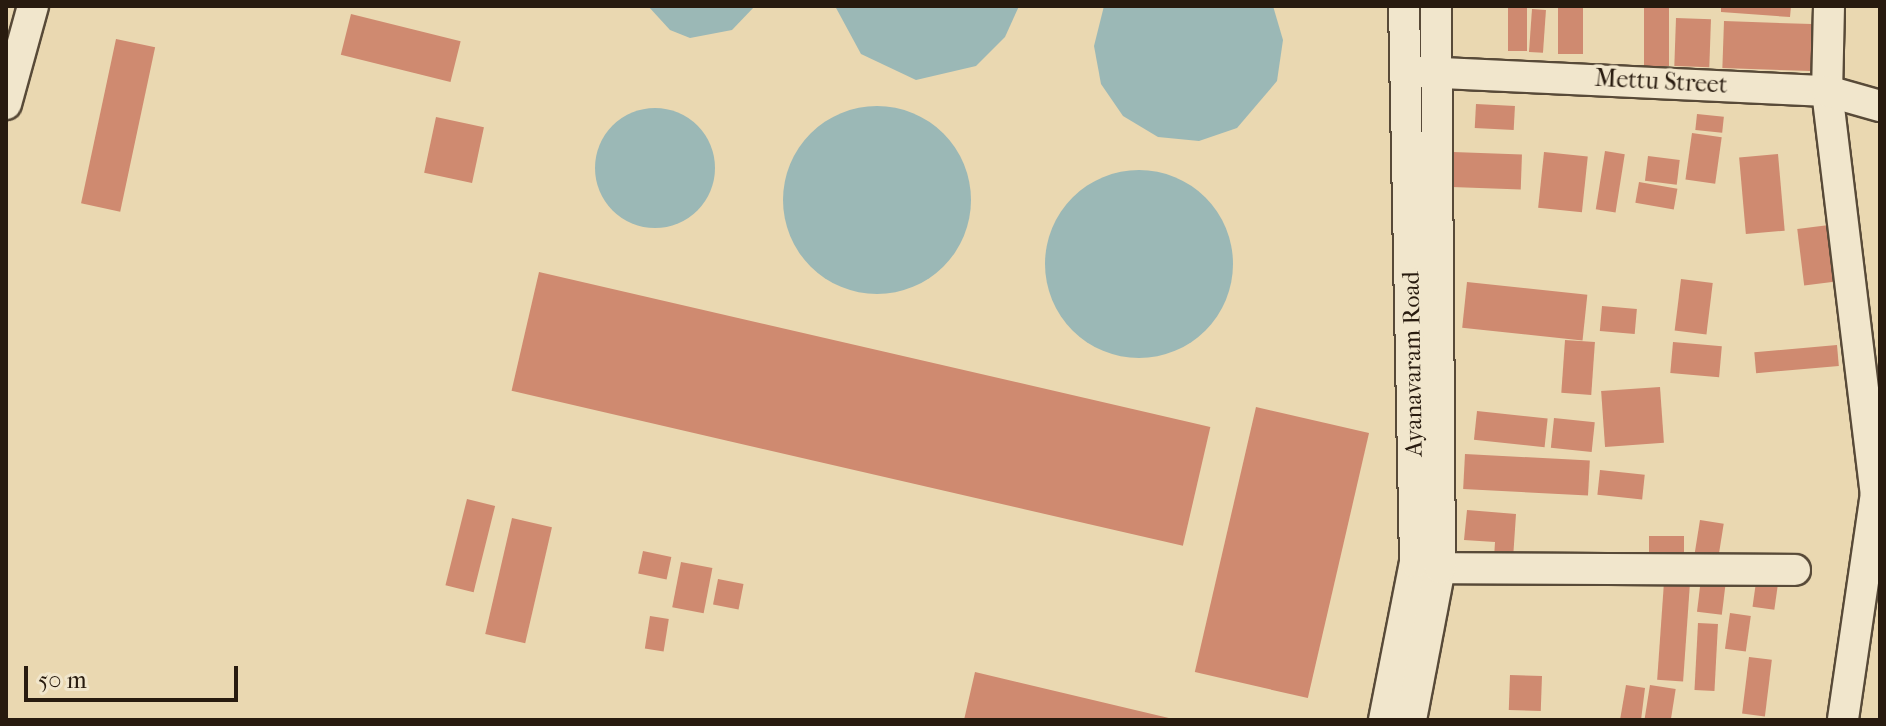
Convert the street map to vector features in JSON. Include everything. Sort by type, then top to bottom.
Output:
[{"type":"street","points":[[6,104],[33,6]]},
{"type":"street","name":"Ayanavaram Road","points":[[1384,720],[1427,568],[1404,6]]},
{"type":"street","name":"Ayanavaram Road","points":[[1411,720],[1427,568],[1439,71],[1436,6]]},
{"type":"street","points":[[1829,6],[1827,91],[1876,493],[1843,720]]},
{"type":"street","name":"Mettu Street","points":[[1409,72],[1827,91],[1880,106]]},
{"type":"street","points":[[1427,568],[1795,570]]},
{"type":"water","points":[[648,6],[755,6],[732,30],[690,38],[670,30]]},
{"type":"water","points":[[835,6],[1019,6],[1005,37],[976,66],[916,80],[861,54]]},
{"type":"water","points":[[1104,6],[1273,6],[1283,40],[1277,81],[1237,128],[1199,141],[1158,137],[1123,116],[1101,84],[1094,46]]},
{"type":"water","points":[[877,106],[895,107],[913,113],[944,133],[964,164],[970,182],[970,218],[964,236],[944,267],[913,287],[895,293],[877,294],[859,293],[841,287],[810,267],[790,236],[784,218],[783,200],[784,182],[790,164],[810,133],[841,113],[859,107]]},
{"type":"water","points":[[655,108],[678,113],[697,126],[710,145],[715,168],[710,191],[697,210],[678,223],[655,228],[632,223],[613,210],[600,191],[595,168],[600,145],[613,126],[632,113]]},
{"type":"water","points":[[1139,170],[1157,171],[1175,177],[1206,197],[1226,228],[1232,246],[1232,282],[1226,300],[1206,331],[1175,351],[1157,357],[1139,358],[1121,357],[1103,351],[1072,331],[1052,300],[1046,282],[1045,264],[1046,246],[1052,228],[1072,197],[1103,177],[1121,171]]},
{"type":"building","points":[[1508,6],[1527,6],[1527,51],[1508,51]]},
{"type":"building","points":[[1558,6],[1583,6],[1583,54],[1558,54]]},
{"type":"building","points":[[1644,6],[1669,6],[1669,66],[1644,66]]},
{"type":"building","points":[[1721,6],[1791,6],[1790,17],[1721,12]]},
{"type":"building","points":[[1532,9],[1546,10],[1543,53],[1529,52]]},
{"type":"building","points":[[351,14],[461,41],[450,82],[341,55]]},
{"type":"building","points":[[1676,18],[1711,19],[1709,67],[1674,66]]},
{"type":"building","points":[[1724,21],[1820,24],[1818,71],[1722,68]]},
{"type":"building","points":[[116,39],[155,47],[120,212],[81,203]]},
{"type":"building","points":[[1476,104],[1515,106],[1514,130],[1475,128]]},
{"type":"building","points":[[1697,114],[1724,117],[1722,133],[1695,130]]},
{"type":"building","points":[[436,117],[484,127],[472,183],[424,173]]},
{"type":"building","points":[[1692,133],[1722,137],[1715,184],[1685,180]]},
{"type":"building","points":[[1605,151],[1625,154],[1616,212],[1596,209]]},
{"type":"building","points":[[1453,152],[1522,154],[1521,189],[1452,187]]},
{"type":"building","points":[[1544,152],[1588,157],[1582,212],[1538,208]]},
{"type":"building","points":[[1778,154],[1785,231],[1746,234],[1739,157]]},
{"type":"building","points":[[1648,156],[1680,160],[1677,185],[1645,181]]},
{"type":"building","points":[[1639,182],[1677,189],[1674,209],[1635,203]]},
{"type":"building","points":[[1829,225],[1836,282],[1804,285],[1797,229]]},
{"type":"building","points":[[539,272],[1210,427],[1183,546],[512,391]]},
{"type":"building","points":[[1681,279],[1713,283],[1706,335],[1675,331]]},
{"type":"building","points":[[1467,282],[1587,295],[1583,340],[1462,328]]},
{"type":"building","points":[[1602,306],[1637,309],[1635,334],[1600,331]]},
{"type":"building","points":[[1565,340],[1595,342],[1591,395],[1561,393]]},
{"type":"building","points":[[1673,342],[1722,346],[1719,377],[1670,373]]},
{"type":"building","points":[[1837,345],[1839,366],[1756,373],[1754,352]]},
{"type":"building","points":[[1660,387],[1664,443],[1605,447],[1601,391]]},
{"type":"building","points":[[1256,407],[1369,433],[1308,698],[1195,672]]},
{"type":"building","points":[[1477,411],[1548,418],[1545,447],[1474,440]]},
{"type":"building","points":[[1554,418],[1595,422],[1592,452],[1551,448]]},
{"type":"building","points":[[1465,454],[1590,461],[1588,495],[1463,489]]},
{"type":"building","points":[[1600,470],[1645,475],[1642,500],[1597,495]]},
{"type":"building","points":[[467,499],[495,506],[474,592],[445,585]]},
{"type":"building","points":[[1467,510],[1516,514],[1513,559],[1494,558],[1495,542],[1464,540]]},
{"type":"building","points":[[512,518],[552,527],[525,643],[485,634]]},
{"type":"building","points":[[1700,520],[1724,524],[1718,558],[1695,555]]},
{"type":"building","points":[[1649,536],[1684,536],[1684,564],[1649,564]]},
{"type":"building","points":[[643,551],[671,557],[667,580],[638,573]]},
{"type":"building","points":[[681,562],[712,568],[704,613],[672,607]]},
{"type":"building","points":[[1757,575],[1779,578],[1774,610],[1753,607]]},
{"type":"building","points":[[718,579],[744,584],[739,609],[713,605]]},
{"type":"building","points":[[1701,579],[1726,582],[1722,615],[1697,612]]},
{"type":"building","points":[[1664,582],[1690,584],[1683,682],[1657,680]]},
{"type":"building","points":[[1730,613],[1751,616],[1746,652],[1725,649]]},
{"type":"building","points":[[650,616],[669,619],[664,652],[645,649]]},
{"type":"building","points":[[1698,623],[1718,624],[1714,691],[1694,690]]},
{"type":"building","points":[[1749,657],[1772,660],[1765,716],[1742,714]]},
{"type":"building","points":[[975,672],[1173,719],[1173,720],[964,720]]},
{"type":"building","points":[[1510,675],[1542,676],[1541,711],[1509,710]]},
{"type":"building","points":[[1626,685],[1645,688],[1641,720],[1620,720]]},
{"type":"building","points":[[1650,685],[1676,689],[1671,720],[1645,720]]}]
